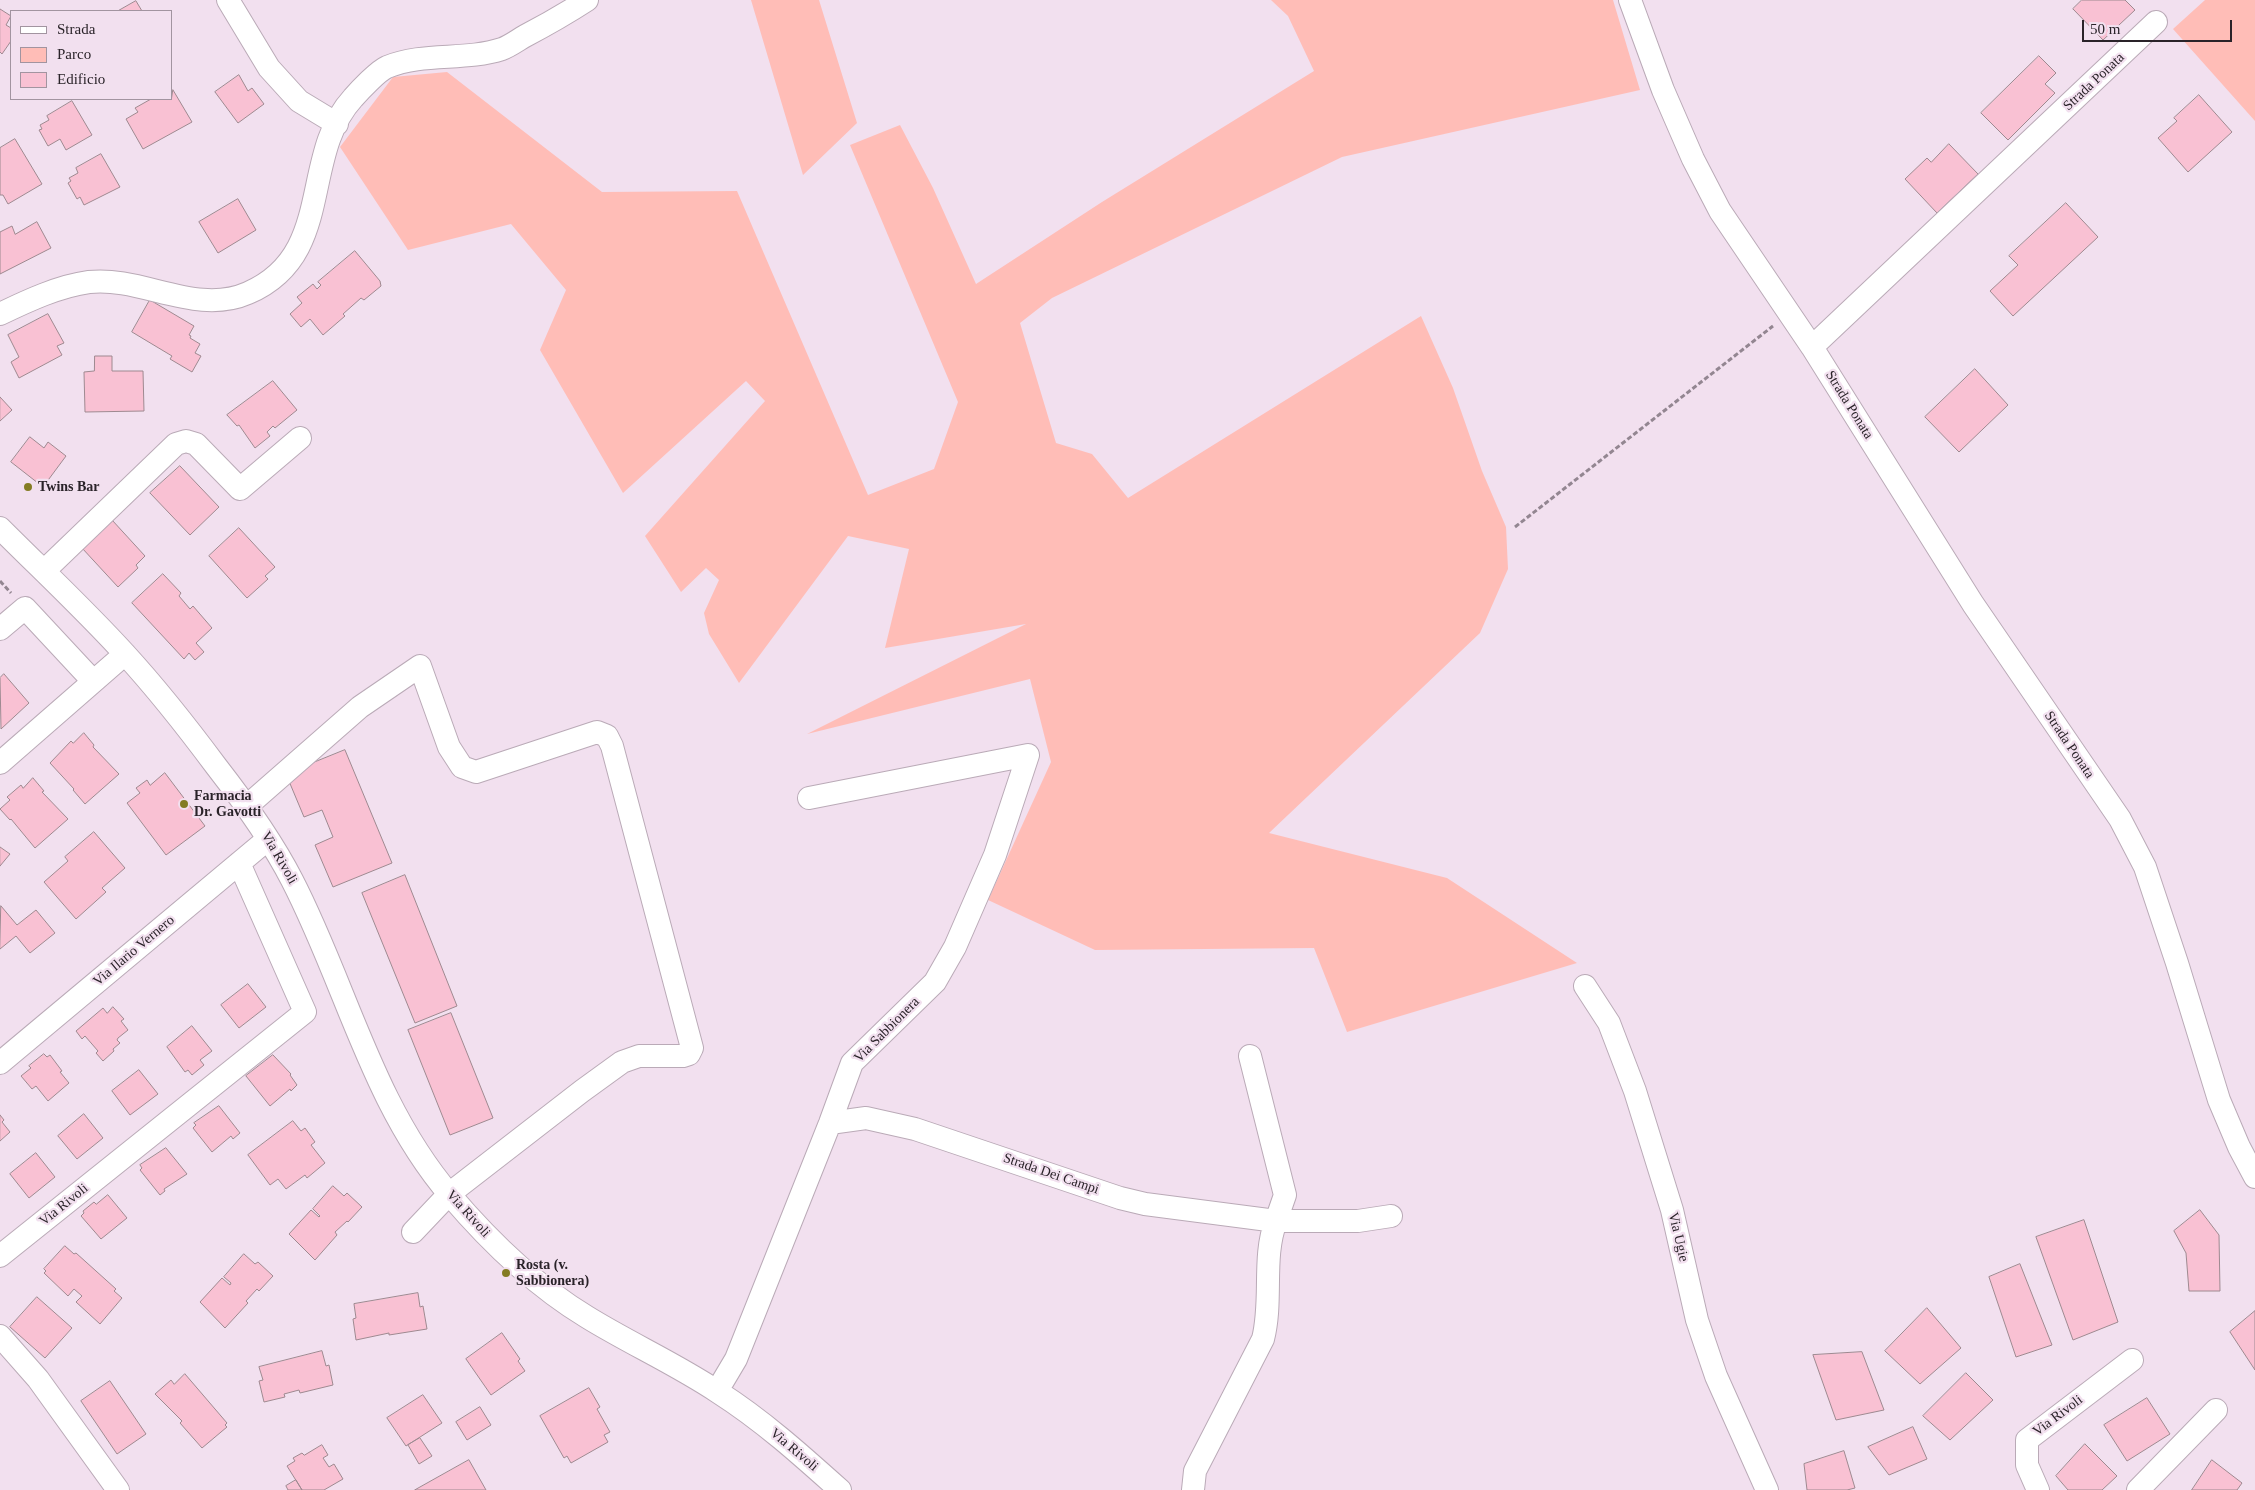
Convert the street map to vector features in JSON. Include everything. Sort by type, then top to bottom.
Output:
[{"type":"street","points":[[228,0],[269,68],[299,101],[337,124]]},
{"type":"street","points":[[0,314],[66,287],[89,282],[112,283],[195,299],[212,300],[231,298],[248,293],[263,285],[291,258],[310,224],[322,158],[337,124],[352,99],[385,68],[418,59],[474,54],[503,49],[587,0]]},
{"type":"street","name":"Strada Ponata","points":[[1630,0],[1663,90],[1693,159],[1720,211],[1812,347],[1973,604],[2120,819],[2145,867],[2219,1100],[2239,1147],[2255,1177]]},
{"type":"street","name":"Strada Ponata","points":[[1812,347],[2156,22]]},
{"type":"street","points":[[44,572],[176,444],[186,441],[196,444],[240,489],[300,438]]},
{"type":"street","name":"Via Rivoli","points":[[0,528],[125,654],[196,739],[246,806],[291,877],[312,921],[376,1075],[401,1123],[428,1166],[449,1194],[496,1244],[552,1294],[586,1317],[717,1391],[762,1423],[840,1490]]},
{"type":"street","points":[[0,629],[25,608],[93,681]]},
{"type":"street","points":[[0,762],[125,654]]},
{"type":"street","points":[[246,806],[360,708],[420,666],[449,747],[462,767],[469,770],[476,772],[597,732],[607,736],[612,746],[692,1048],[689,1054],[684,1056],[639,1056],[622,1062],[449,1194],[413,1232]]},
{"type":"street","name":"Via Sabbionera","points":[[717,1391],[736,1359],[852,1063],[935,982],[955,947],[995,855],[1028,755],[809,798]]},
{"type":"street","name":"Via Ilario Vernero","points":[[0,1063],[268,840]]},
{"type":"street","name":"Via Rivoli","points":[[0,1256],[305,1012],[239,863]]},
{"type":"street","name":"Via Ugie","points":[[1585,986],[1609,1023],[1635,1091],[1672,1210],[1696,1320],[1716,1376],[1767,1490]]},
{"type":"street","points":[[1194,1490],[1195,1471],[1263,1339],[1268,1321],[1270,1238],[1285,1195],[1250,1056]]},
{"type":"street","name":"Strada Dei Campi","points":[[830,1123],[866,1118],[882,1120],[933,1135],[1120,1198],[1145,1204],[1276,1221],[1358,1221],[1392,1216]]},
{"type":"street","points":[[0,1336],[38,1379],[118,1490]]},
{"type":"street","name":"Via Rivoli","points":[[2038,1490],[2027,1465],[2027,1440],[2132,1360]]},
{"type":"street","points":[[2138,1490],[2216,1410]]},
{"type":"path","points":[[1515,526],[1789,313]]},
{"type":"green space","points":[[751,0],[819,0],[857,123],[803,175]]},
{"type":"green space","points":[[1271,0],[1613,0],[1640,90],[1342,157],[1052,298],[1020,323],[1056,443],[1092,454],[1128,498],[1421,316],[1453,388],[1482,471],[1506,527],[1508,569],[1480,633],[1269,833],[1447,878],[1577,963],[1347,1032],[1314,948],[1095,950],[988,900],[1051,762],[1030,679],[807,734],[1026,624],[885,648],[909,549],[848,536],[739,683],[709,634],[704,613],[719,580],[706,568],[681,592],[645,536],[765,401],[746,381],[623,493],[540,350],[566,290],[511,224],[408,250],[340,147],[393,77],[447,72],[602,192],[737,191],[868,495],[934,469],[958,402],[850,145],[900,125],[933,188],[976,284],[1102,202],[1314,71],[1288,16]]},
{"type":"green space","points":[[2205,0],[2255,0],[2255,121],[2173,29]]},
{"type":"building","points":[[2082,0],[2125,0],[2135,10],[2103,40],[2073,9]]},
{"type":"building","points":[[136,1],[141,10],[120,10]]},
{"type":"building","points":[[0,9],[10,15],[6,25],[10,27],[10,42],[2,54],[0,52]]},
{"type":"building","points":[[2039,56],[2056,73],[2045,84],[2055,93],[2008,140],[1981,113]]},
{"type":"building","points":[[239,75],[248,91],[252,88],[264,104],[238,123],[215,92]]},
{"type":"building","points":[[173,90],[192,122],[143,149],[126,119],[138,112],[135,108],[149,100],[172,100]]},
{"type":"building","points":[[2199,95],[2232,132],[2188,172],[2158,138],[2177,121],[2174,118]]},
{"type":"building","points":[[72,101],[92,135],[66,150],[60,139],[48,146],[39,130],[42,129],[40,125],[49,120],[47,116]]},
{"type":"building","points":[[15,139],[42,184],[8,204],[3,195],[0,195],[0,148]]},
{"type":"building","points":[[1949,144],[1978,174],[1937,213],[1905,179],[1927,158],[1931,162]]},
{"type":"building","points":[[101,154],[120,187],[84,205],[80,197],[77,199],[68,183],[71,181],[69,178],[78,173],[76,168]]},
{"type":"building","points":[[238,199],[256,230],[218,253],[199,222]]},
{"type":"building","points":[[2066,203],[2098,237],[2013,316],[1990,291],[2018,265],[2009,256]]},
{"type":"building","points":[[37,222],[51,248],[0,274],[0,232],[12,226],[15,234]]},
{"type":"building","points":[[355,251],[380,281],[381,286],[364,300],[361,298],[343,314],[345,316],[323,335],[310,319],[301,327],[290,314],[302,303],[297,297],[313,284],[317,289],[321,285],[318,282]]},
{"type":"building","points":[[150,300],[194,326],[189,335],[191,336],[190,338],[200,344],[195,353],[201,356],[192,372],[170,359],[172,356],[132,332]]},
{"type":"building","points":[[48,314],[64,343],[57,346],[62,355],[19,378],[11,362],[19,357],[8,335]]},
{"type":"building","points":[[95,356],[112,356],[112,371],[143,371],[144,411],[85,412],[84,372],[94,371]]},
{"type":"building","points":[[1975,369],[2008,405],[1959,452],[1925,417]]},
{"type":"building","points":[[273,381],[297,410],[275,428],[273,426],[267,432],[270,436],[255,448],[239,425],[237,426],[227,415]]},
{"type":"building","points":[[0,397],[12,410],[0,421]]},
{"type":"building","points":[[30,437],[44,448],[48,442],[66,456],[43,487],[11,462]]},
{"type":"building","points":[[180,466],[219,507],[190,535],[150,493]]},
{"type":"building","points":[[112,520],[145,556],[136,565],[138,568],[118,587],[82,548]]},
{"type":"building","points":[[239,528],[275,567],[265,576],[268,579],[247,598],[209,556]]},
{"type":"building","points":[[163,574],[181,593],[179,596],[190,609],[193,606],[212,628],[196,643],[204,652],[195,660],[189,653],[184,659],[132,603]]},
{"type":"building","points":[[4,674],[29,703],[1,729],[0,678]]},
{"type":"building","points":[[84,733],[94,745],[93,747],[119,774],[85,804],[50,763],[71,741],[73,743]]},
{"type":"building","points":[[345,750],[392,863],[333,887],[315,845],[333,837],[322,810],[304,817],[286,774]]},
{"type":"building","points":[[165,773],[205,826],[166,855],[127,803],[140,793],[136,788],[147,780],[150,785]]},
{"type":"building","points":[[33,778],[44,791],[42,792],[68,819],[35,848],[11,819],[0,809],[10,800],[7,797],[21,785],[23,788]]},
{"type":"building","points":[[94,832],[125,868],[102,888],[106,892],[76,919],[44,882],[68,861],[65,857]]},
{"type":"building","points":[[0,847],[10,854],[0,866]]},
{"type":"building","points":[[405,875],[457,1006],[415,1023],[362,893]]},
{"type":"building","points":[[1,906],[17,925],[36,910],[55,933],[30,953],[16,936],[0,949]]},
{"type":"building","points":[[248,984],[266,1007],[239,1028],[221,1005]]},
{"type":"building","points":[[113,1007],[124,1019],[121,1021],[128,1030],[118,1038],[117,1040],[120,1043],[103,1061],[96,1053],[98,1051],[85,1036],[82,1039],[76,1031],[103,1008],[107,1013]]},
{"type":"building","points":[[451,1013],[493,1118],[450,1135],[408,1030]]},
{"type":"building","points":[[192,1026],[212,1051],[200,1060],[204,1065],[192,1075],[188,1070],[185,1072],[167,1047]]},
{"type":"building","points":[[44,1054],[47,1057],[50,1055],[69,1083],[48,1101],[36,1086],[32,1089],[21,1076],[31,1068],[29,1066]]},
{"type":"building","points":[[273,1055],[291,1074],[297,1085],[270,1106],[246,1076]]},
{"type":"building","points":[[139,1070],[158,1094],[130,1115],[112,1091]]},
{"type":"building","points":[[219,1106],[240,1133],[233,1139],[231,1136],[212,1152],[193,1128],[196,1125],[194,1123]]},
{"type":"building","points":[[84,1114],[103,1138],[77,1159],[58,1136]]},
{"type":"building","points":[[0,1115],[4,1120],[2,1122],[10,1132],[0,1141]]},
{"type":"building","points":[[293,1121],[301,1131],[305,1128],[315,1142],[311,1145],[325,1163],[307,1178],[305,1175],[286,1189],[278,1179],[270,1185],[248,1155]]},
{"type":"building","points":[[166,1148],[187,1174],[164,1189],[165,1191],[160,1195],[140,1170],[142,1168],[140,1165]]},
{"type":"building","points":[[36,1153],[55,1177],[29,1198],[10,1174]]},
{"type":"building","points":[[333,1186],[344,1196],[347,1193],[362,1207],[335,1232],[337,1235],[315,1260],[289,1234],[311,1210],[320,1216],[313,1209]]},
{"type":"building","points":[[108,1195],[127,1218],[101,1239],[81,1216],[84,1213],[83,1211],[94,1202],[96,1204]]},
{"type":"building","points":[[2200,1210],[2219,1235],[2220,1291],[2189,1291],[2186,1253],[2174,1231]]},
{"type":"building","points":[[2084,1220],[2118,1322],[2073,1340],[2036,1237]]},
{"type":"building","points":[[65,1246],[74,1254],[76,1253],[116,1289],[114,1291],[122,1298],[100,1324],[76,1302],[82,1296],[74,1289],[68,1296],[44,1273],[46,1271],[44,1269]]},
{"type":"building","points":[[244,1254],[255,1264],[258,1262],[273,1276],[259,1291],[257,1289],[246,1301],[248,1303],[225,1328],[200,1302],[222,1278],[230,1285],[231,1283],[224,1277]]},
{"type":"building","points":[[2020,1264],[2052,1345],[2016,1357],[1989,1277]]},
{"type":"building","points":[[418,1293],[420,1307],[423,1306],[427,1329],[389,1335],[389,1333],[356,1340],[353,1319],[356,1318],[354,1304]]},
{"type":"building","points":[[37,1297],[72,1328],[45,1358],[10,1327]]},
{"type":"building","points":[[1927,1308],[1961,1348],[1920,1384],[1885,1351]]},
{"type":"building","points":[[2255,1311],[2255,1370],[2230,1332]]},
{"type":"building","points":[[502,1333],[520,1359],[518,1361],[525,1371],[491,1395],[466,1359]]},
{"type":"building","points":[[322,1351],[326,1366],[329,1365],[333,1385],[300,1393],[299,1390],[284,1394],[285,1397],[264,1402],[259,1381],[263,1380],[259,1367]]},
{"type":"building","points":[[1862,1352],[1884,1410],[1836,1420],[1813,1355]]},
{"type":"building","points":[[1966,1373],[1993,1400],[1950,1440],[1923,1416]]},
{"type":"building","points":[[185,1374],[227,1423],[225,1425],[227,1427],[202,1448],[180,1423],[182,1421],[155,1394],[171,1380],[174,1384]]},
{"type":"building","points":[[110,1381],[146,1434],[117,1454],[81,1401]]},
{"type":"building","points":[[589,1388],[600,1407],[597,1409],[610,1432],[604,1435],[608,1442],[571,1463],[567,1456],[564,1458],[540,1416]]},
{"type":"building","points":[[423,1395],[442,1423],[406,1446],[387,1418]]},
{"type":"building","points":[[2147,1398],[2170,1434],[2127,1461],[2104,1425]]},
{"type":"building","points":[[480,1407],[491,1425],[467,1440],[456,1422]]},
{"type":"building","points":[[1913,1427],[1927,1459],[1889,1475],[1868,1447]]},
{"type":"building","points":[[420,1438],[432,1456],[419,1464],[408,1445]]},
{"type":"building","points":[[2085,1444],[2117,1476],[2102,1490],[2068,1490],[2056,1476]]},
{"type":"building","points":[[322,1445],[328,1455],[323,1458],[329,1467],[334,1464],[343,1479],[324,1490],[302,1490],[287,1466],[295,1461],[293,1458],[302,1453],[304,1455]]},
{"type":"building","points":[[1844,1451],[1855,1488],[1847,1490],[1807,1490],[1804,1464]]},
{"type":"building","points":[[469,1460],[486,1490],[415,1490]]},
{"type":"building","points":[[2212,1460],[2242,1483],[2237,1490],[2192,1490]]},
{"type":"building","points":[[296,1480],[302,1490],[288,1490],[286,1486]]},
{"type":"place","name":"Twins Bar","points":[[28,487]]},
{"type":"place","name":"Farmacia Dr. Gavotti","points":[[184,804]]},
{"type":"place","name":"Rosta (v. Sabbionera)","points":[[506,1273]]}]
